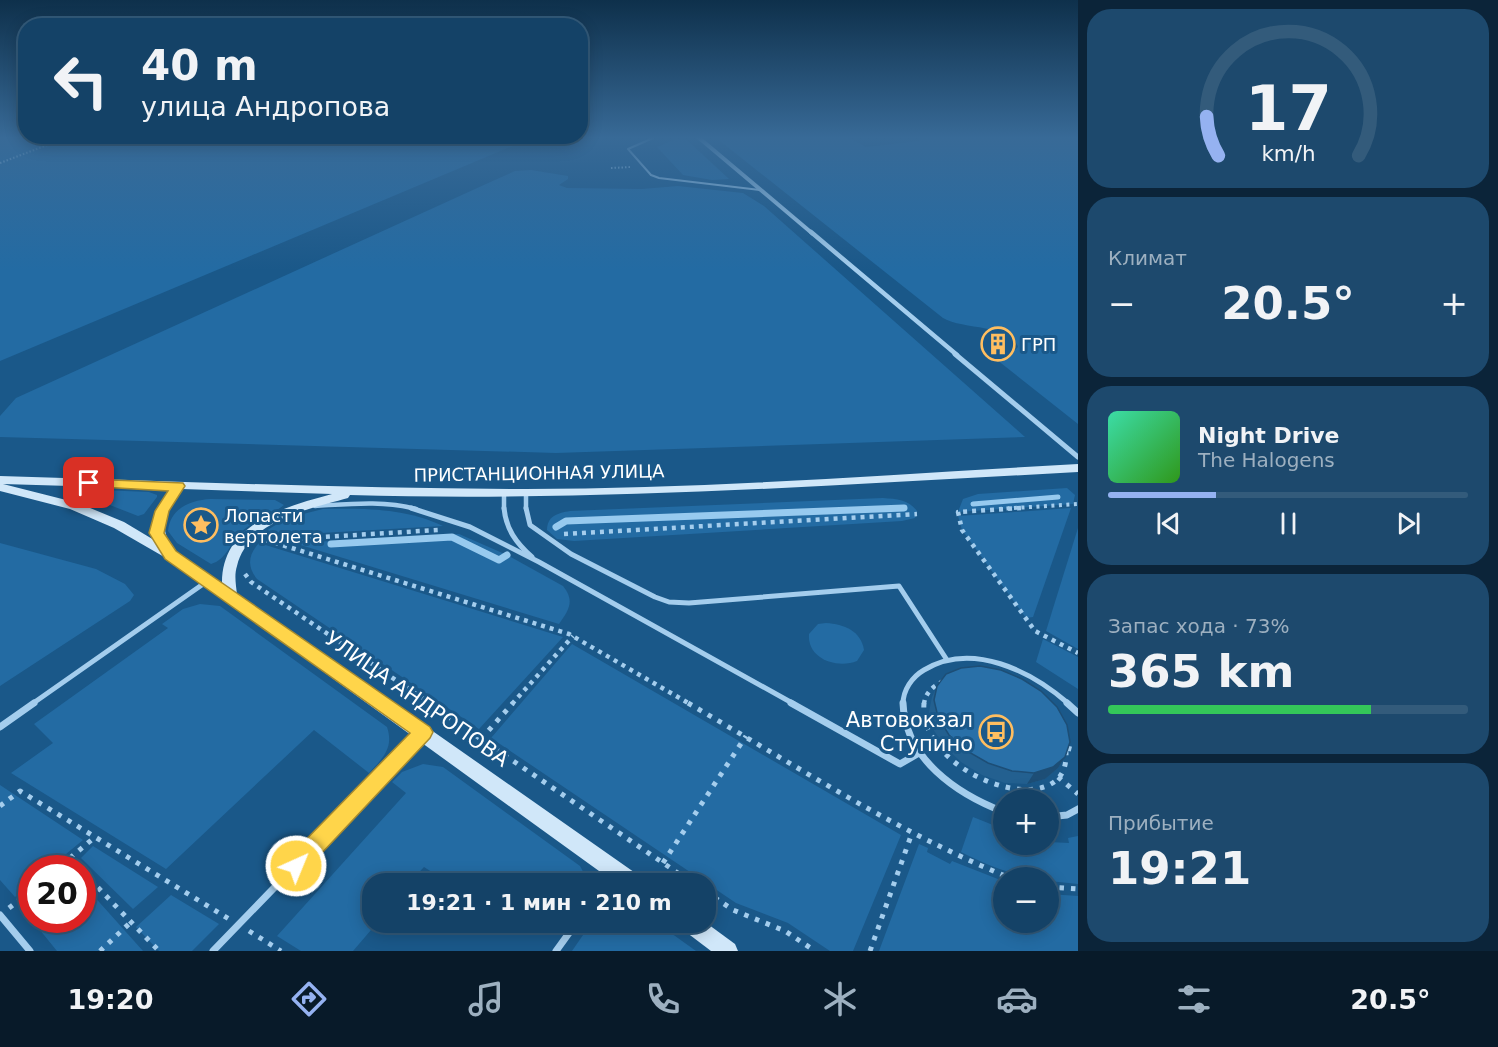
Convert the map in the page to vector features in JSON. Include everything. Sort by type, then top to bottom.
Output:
[{"type":"main road","name":"ПРИСТАНЦИОННАЯ УЛИЦА","points":[[0,480],[358,491],[526,493],[646,491],[1078,468]]},
{"type":"main road","name":"УЛИЦА АНДРОПОВА","points":[[171,555],[157,533],[162,511],[178,486]]},
{"type":"main road","name":"УЛИЦА АНДРОПОВА","points":[[0,488],[74,506],[118,525],[171,555],[424,732],[605,873]]},
{"type":"main road","points":[[230,597],[230,567],[235,553],[256,528],[298,508],[358,491]]},
{"type":"main road","points":[[704,933],[728,951]]},
{"type":"street","points":[[750,181],[1078,457]]},
{"type":"lane","points":[[677,181],[760,190]]},
{"type":"lane","points":[[504,493],[505,521],[511,534],[518,545],[539,562]]},
{"type":"lane","points":[[526,493],[530,525],[540,536],[653,596],[677,603],[899,586],[947,660]]},
{"type":"lane","points":[[298,508],[360,503],[409,507],[447,518],[539,562],[900,764],[919,753]]},
{"type":"lane","points":[[0,727],[208,582]]},
{"type":"lane","points":[[993,808],[972,799],[942,778],[919,753],[906,727],[903,703],[910,683],[925,668],[947,660],[975,659],[1004,665],[1034,678],[1060,695],[1078,713]]},
{"type":"lane","points":[[213,951],[424,732]]},
{"type":"lane","points":[[1059,816],[1067,815],[1078,809]]},
{"type":"lane","points":[[0,915],[30,951]]},
{"type":"lane","points":[[556,951],[569,933]]},
{"type":"path","points":[[1078,504],[958,512],[962,530],[1035,631],[1078,653]]},
{"type":"path","points":[[540,536],[917,514]]},
{"type":"path","points":[[268,540],[441,530]]},
{"type":"path","points":[[258,537],[573,636],[912,833],[993,871]]},
{"type":"path","points":[[244,570],[251,582],[678,873]]},
{"type":"path","points":[[481,739],[573,636]]},
{"type":"path","points":[[973,674],[994,678],[1034,698],[1049,712],[1061,728],[1067,748],[1068,760],[1062,774],[1050,783],[1034,789],[1014,789],[992,784],[969,774],[948,759],[933,741],[924,723],[922,706],[938,681],[954,675],[973,674]]},
{"type":"path","points":[[663,863],[746,736]]},
{"type":"path","points":[[1067,748],[1078,751]]},
{"type":"path","points":[[1058,777],[1078,794]]},
{"type":"path","points":[[0,806],[20,791],[281,951]]},
{"type":"path","points":[[870,951],[912,833]]},
{"type":"path","points":[[74,855],[96,837]]},
{"type":"path","points":[[96,886],[159,951]]},
{"type":"path","points":[[1059,888],[1078,889]]},
{"type":"path","points":[[716,898],[733,910],[785,931],[814,951]]},
{"type":"path","points":[[0,915],[18,901]]},
{"type":"path","points":[[100,951],[131,922]]},
{"type":"shaded area","points":[[0,181],[428,181],[0,361]]},
{"type":"shaded area","points":[[492,181],[564,181],[559,185],[567,188],[642,189],[678,186],[743,193],[764,206],[1025,437],[556,453],[0,437],[0,416],[16,398]]},
{"type":"shaded area","points":[[771,181],[1078,181],[1078,424],[987,352],[1015,350],[1018,347],[1014,340],[1006,334],[943,318]]},
{"type":"shaded area","points":[[1067,488],[1075,495],[1073,504],[958,512],[963,499],[978,494]]},
{"type":"shaded area","points":[[77,489],[149,492],[157,497],[144,514],[138,516],[72,493]]},
{"type":"shaded area","points":[[883,498],[910,504],[917,511],[915,518],[902,521],[574,541],[557,539],[547,530],[551,518],[570,511]]},
{"type":"shaded area","points":[[211,499],[275,500],[284,505],[240,533],[224,555],[211,564],[177,543],[168,531],[177,511],[196,501]]},
{"type":"shaded area","points":[[1071,508],[1033,617],[1026,618],[962,530],[958,516]]},
{"type":"shaded area","points":[[323,509],[369,509],[399,512],[443,526],[269,536],[261,534],[287,518]]},
{"type":"shaded area","points":[[1078,528],[1078,649],[1046,631]]},
{"type":"shaded area","points":[[459,534],[507,555],[563,586],[570,601],[566,614],[559,624],[294,543]]},
{"type":"shaded area","points":[[0,543],[96,569],[125,584],[134,595],[130,601],[0,686]]},
{"type":"shaded area","points":[[259,543],[563,637],[479,729],[257,579],[250,566],[250,561]]},
{"type":"shaded area","points":[[200,604],[220,606],[387,727],[389,741],[383,757],[369,773],[314,730],[166,869],[11,773],[53,743],[34,724],[168,628],[162,624],[183,609]]},
{"type":"shaded area","points":[[826,623],[845,627],[855,633],[864,650],[857,661],[832,663],[818,656],[813,650],[809,634],[818,624]]},
{"type":"shaded area","points":[[1043,639],[1078,657],[1078,689],[1036,662]]},
{"type":"shaded area","points":[[572,644],[901,835],[853,951],[830,951],[788,923],[736,903],[716,890],[716,873],[691,873],[491,738]]},
{"type":"shaded area","points":[[423,764],[443,767],[580,866],[584,873],[433,873],[424,867],[418,873],[362,873],[362,933],[368,933],[353,951],[301,951],[277,936],[406,793],[392,782],[402,772]]},
{"type":"shaded area","points":[[0,785],[83,840],[65,855],[18,855],[18,894],[15,897],[0,880]]},
{"type":"shaded area","points":[[973,817],[993,825],[993,855],[1059,855],[1059,842],[1069,843],[1068,838],[1078,836],[1078,884],[1059,882],[1059,867],[996,867],[961,852]]},
{"type":"shaded area","points":[[919,844],[928,848],[927,852],[950,864],[952,861],[993,877],[993,933],[1059,933],[1059,895],[1078,896],[1078,951],[879,951]]},
{"type":"shaded area","points":[[93,846],[158,887],[133,909],[96,873],[96,855],[84,855]]},
{"type":"shaded area","points":[[171,895],[219,924],[192,951],[159,951],[136,927]]},
{"type":"shaded area","points":[[96,899],[143,951],[57,951],[42,933],[96,933]]},
{"type":"shaded area","points":[[584,933],[671,933],[696,951],[572,951]]},
{"type":"building","name":"Автовокзал Ступино","points":[[980,666],[1001,670],[1022,679],[1041,691],[1057,707],[1067,725],[1070,742],[1065,757],[1053,767],[1034,773],[1012,771],[988,763],[967,751],[949,735],[938,717],[934,700],[937,686],[946,674],[961,668]]},
{"type":"waterway","points":[[973,504],[1058,497]]},
{"type":"waterway","points":[[556,527],[566,521],[904,508],[870,509]]},
{"type":"waterway","points":[[331,544],[452,537],[499,560],[507,555]]},
{"type":"place","name":"ГРП","points":[[998,344]]},
{"type":"place","name":"Лопасти вертолета","points":[[201,525]]},
{"type":"place","name":"Автовокзал Ступино","points":[[996,732]]},
{"type":"route","points":[[89,483],[178,486],[162,511],[158,522],[157,533],[160,542],[171,555],[424,732],[296,866]]}]
